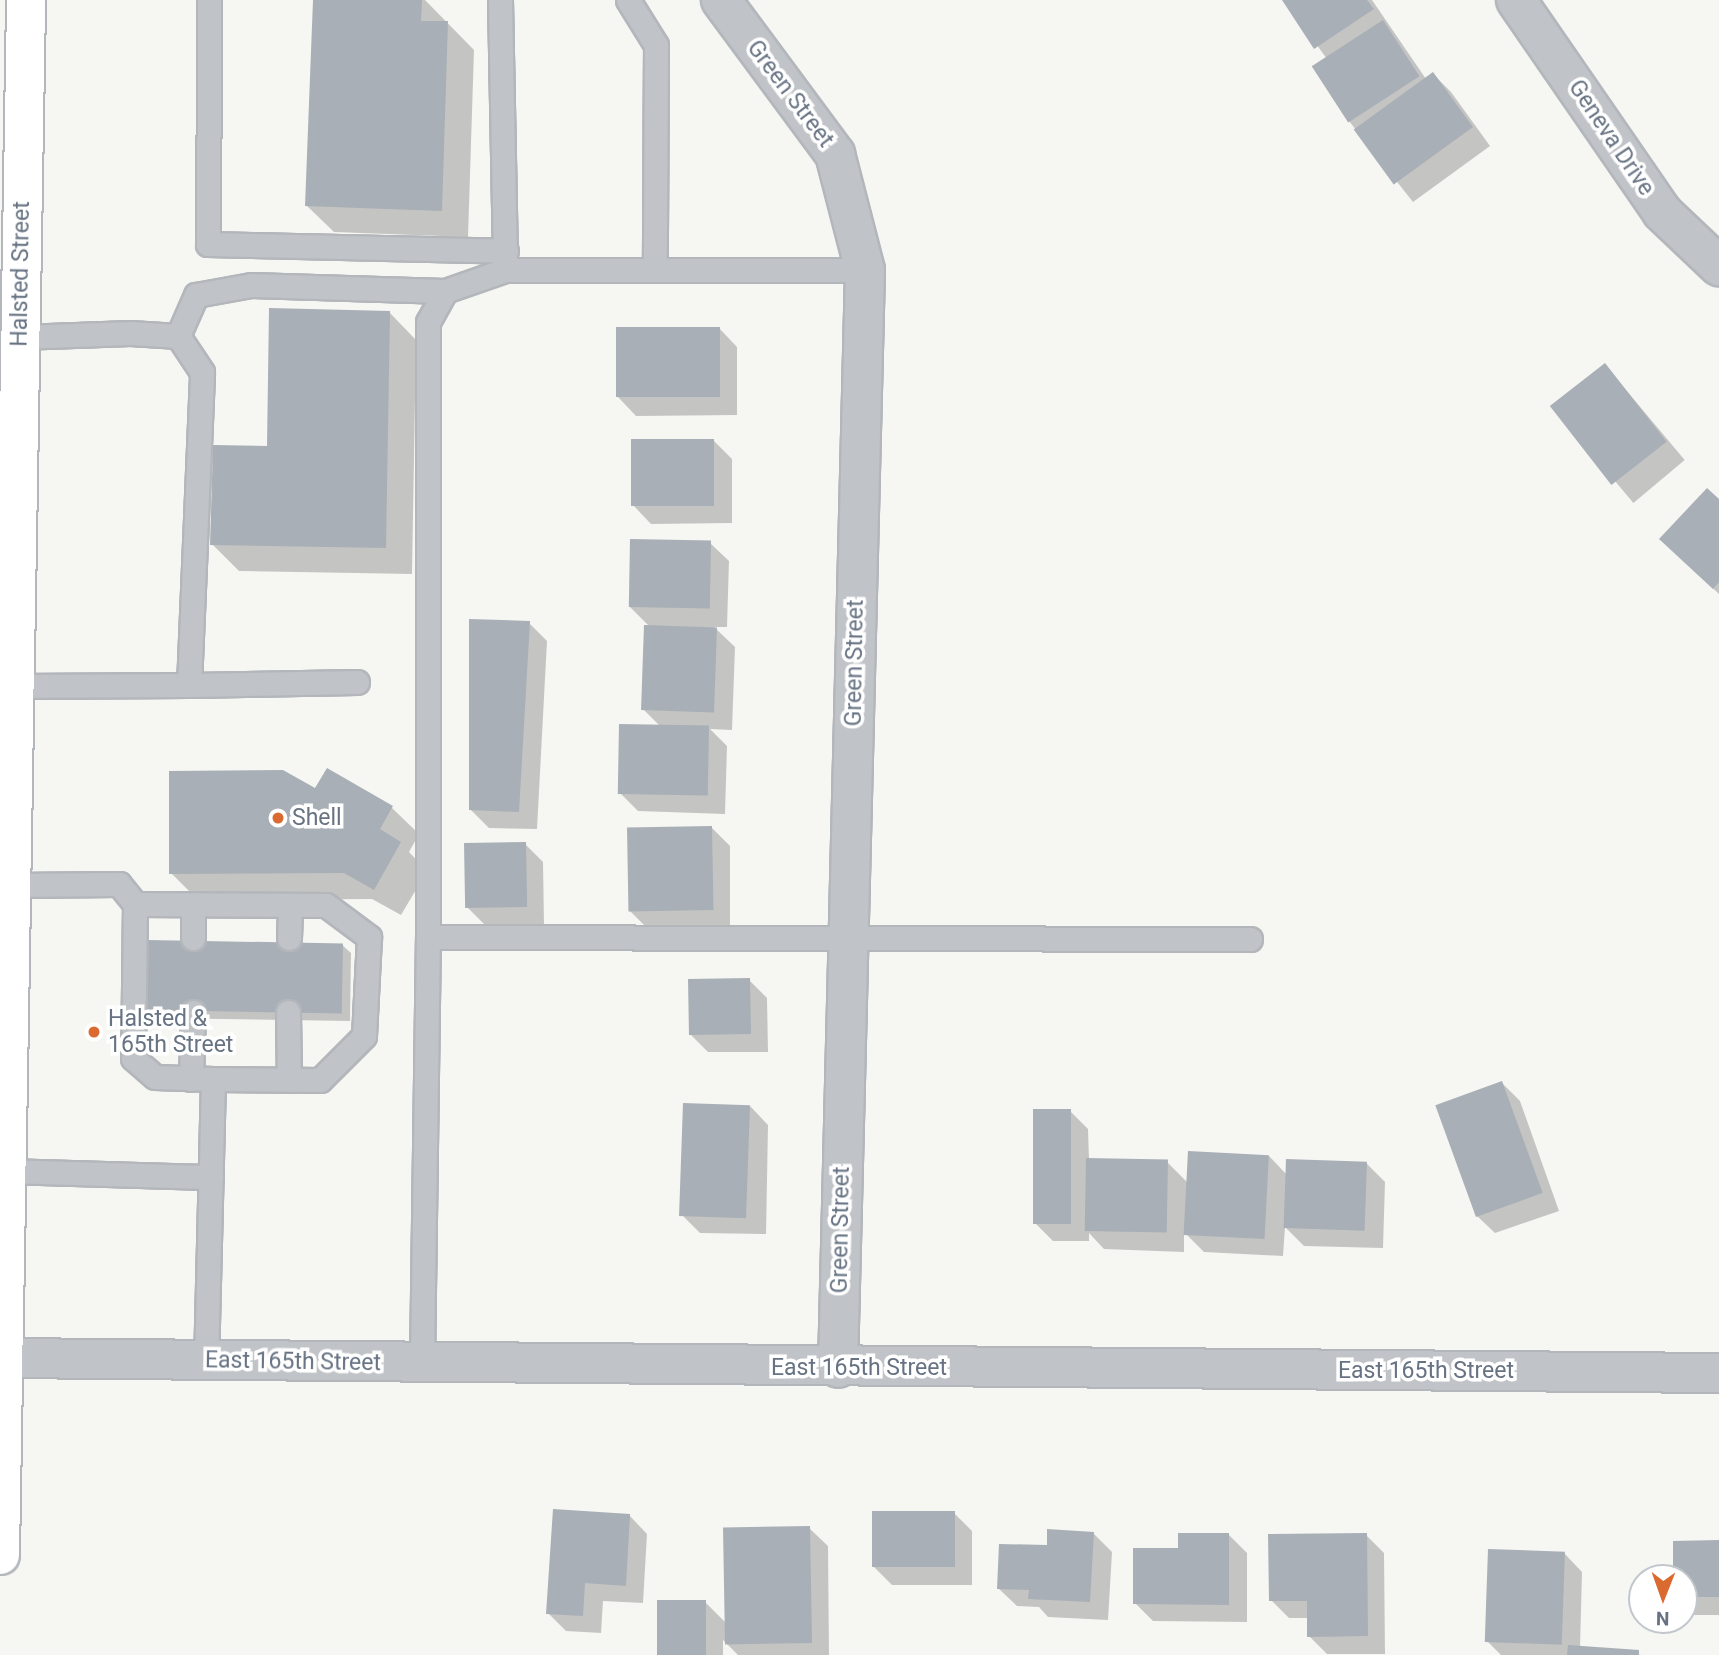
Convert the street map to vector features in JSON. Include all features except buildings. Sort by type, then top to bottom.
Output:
[{"type":"main road","name":"Halsted Street","points":[[0,1555],[1,1358],[26,0]]},
{"type":"street","name":"Green Street","points":[[721,0],[835,154],[865,270],[838,1368]]},
{"type":"street","name":"Geneva Drive","points":[[1516,0],[1662,212],[1719,266]]},
{"type":"street","name":"East 165th Street","points":[[1,1358],[838,1368],[1719,1373]]},
{"type":"lane","points":[[209,0],[208,244],[655,270],[865,270]]},
{"type":"lane","points":[[500,0],[505,261]]},
{"type":"lane","points":[[628,0],[656,45],[655,270]]},
{"type":"lane","points":[[178,336],[196,295],[251,285],[445,291],[505,261]]},
{"type":"lane","points":[[422,1363],[428,937],[428,321],[445,291]]},
{"type":"lane","points":[[20,337],[130,333],[178,336]]},
{"type":"lane","points":[[178,336],[202,372],[189,685]]},
{"type":"lane","points":[[14,686],[357,682]]},
{"type":"lane","points":[[11,885],[119,884],[135,904],[133,1058],[155,1077],[320,1080],[364,1035],[369,937],[326,905],[135,904]]},
{"type":"lane","points":[[193,905],[193,938]]},
{"type":"lane","points":[[289,938],[290,906]]},
{"type":"lane","points":[[428,937],[1250,939]]},
{"type":"lane","points":[[192,1012],[202,1079],[211,1177],[206,1360]]},
{"type":"lane","points":[[288,1012],[289,1080]]},
{"type":"lane","points":[[6,1171],[211,1177]]},
{"type":"place","name":"Shell","points":[[278,818]]},
{"type":"place","name":"Halsted & 165th Street","points":[[94,1032]]}]
